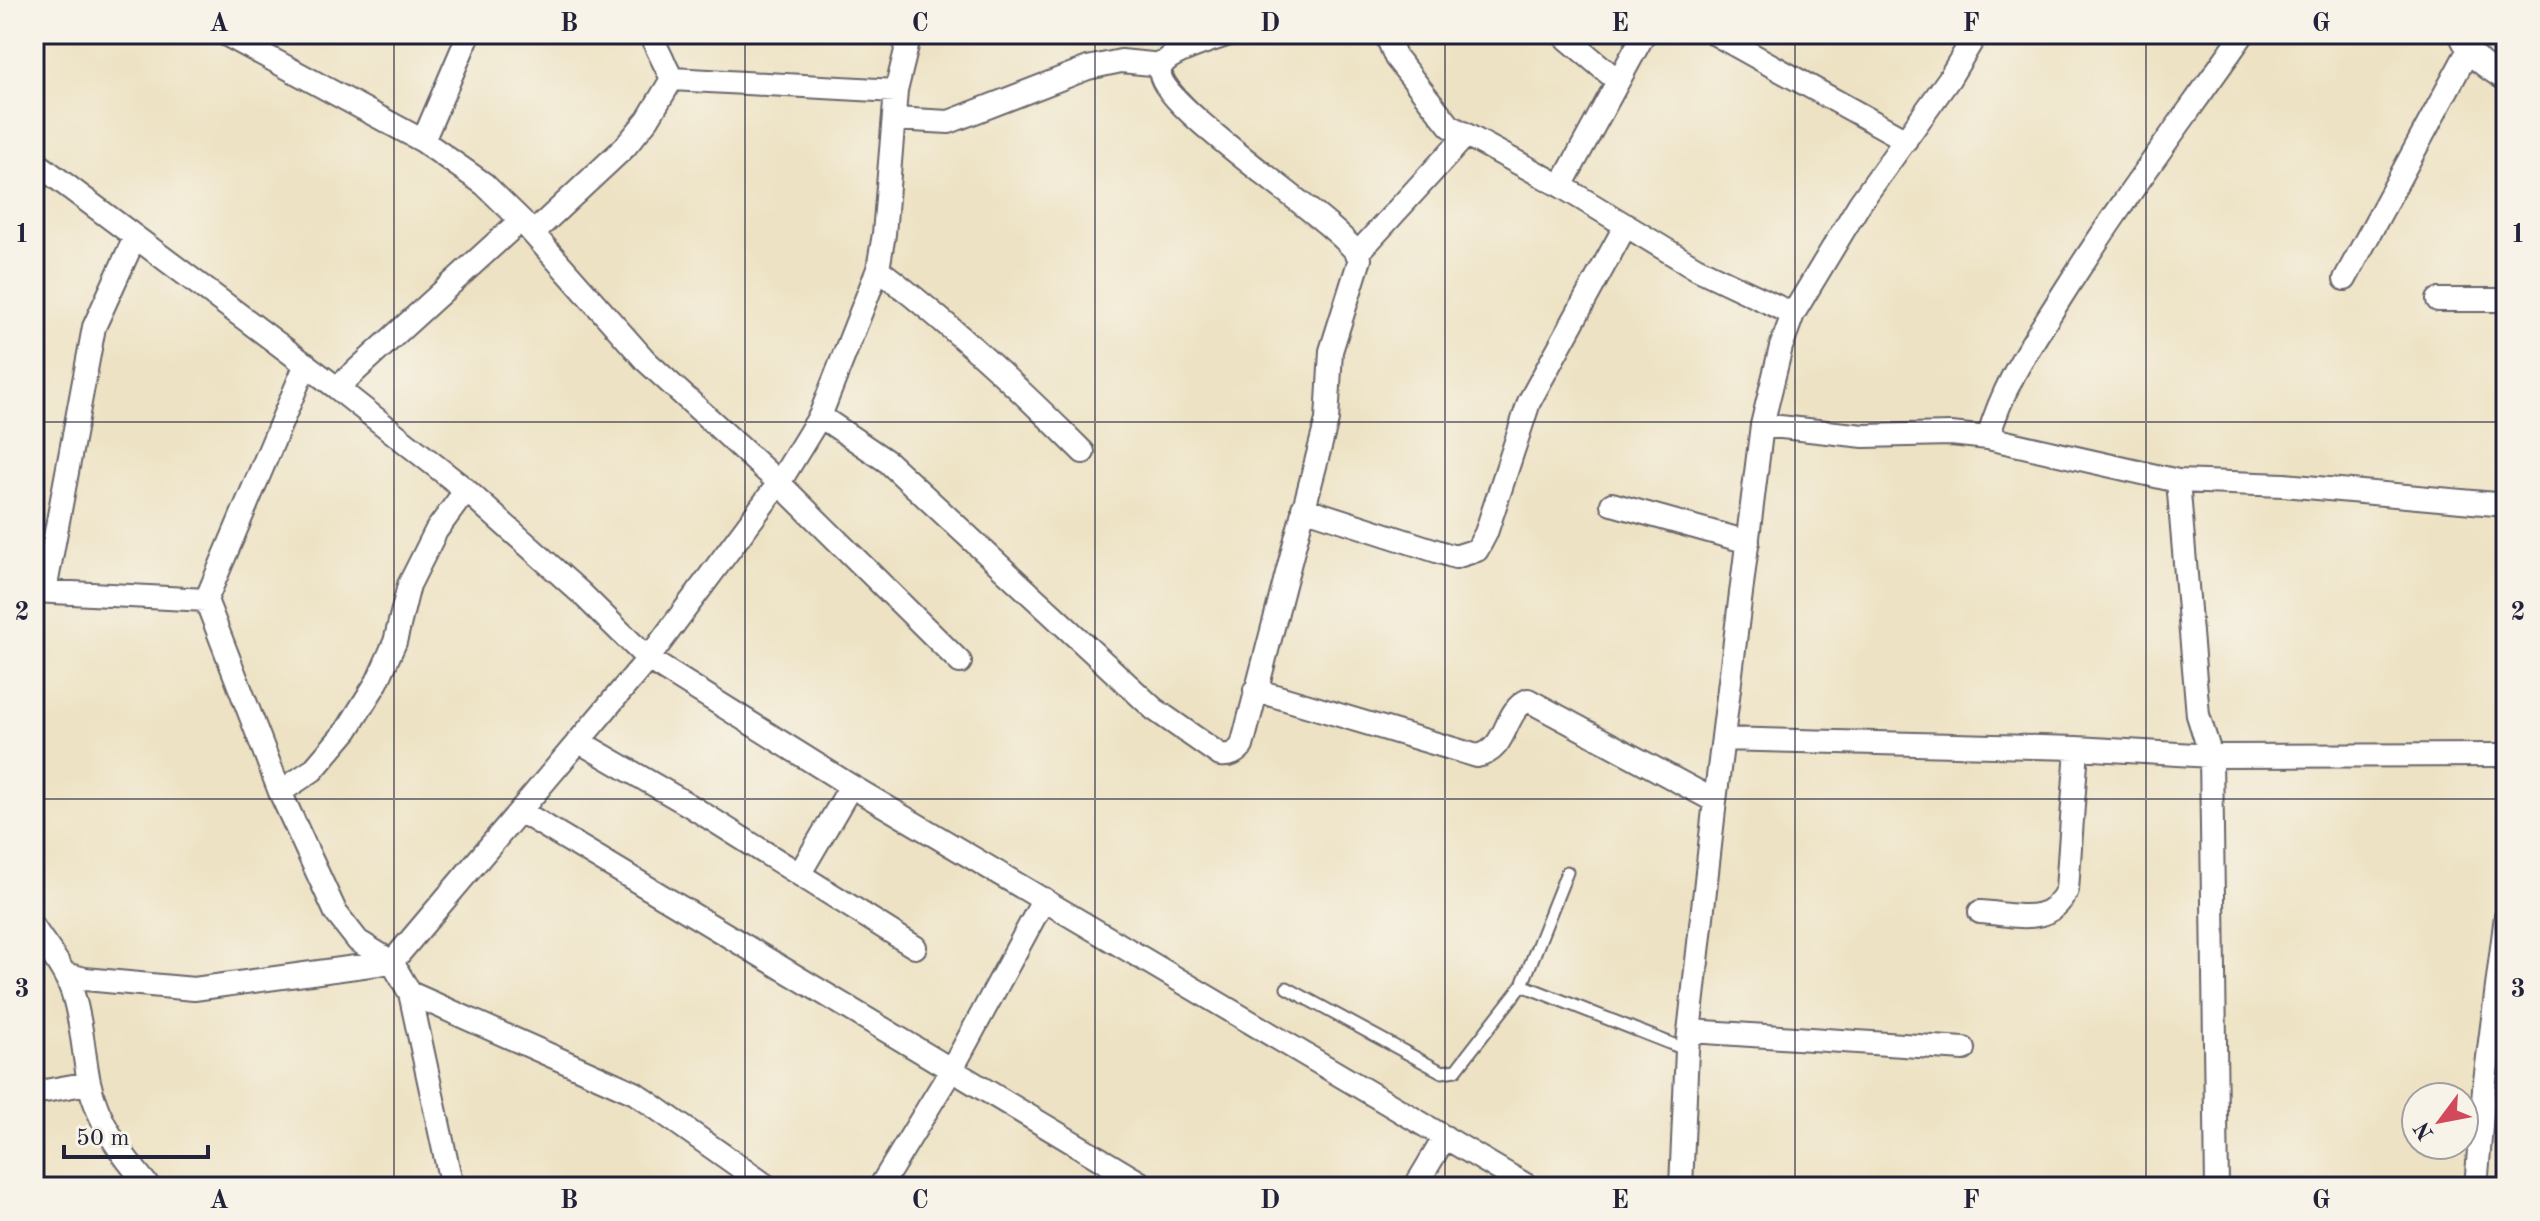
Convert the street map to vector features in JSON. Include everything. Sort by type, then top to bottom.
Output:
[{"type":"street","points":[[225,34],[423,141],[472,174],[527,226],[646,361],[779,483],[960,662]]},
{"type":"street","points":[[423,141],[469,34]]},
{"type":"street","points":[[650,34],[672,79]]},
{"type":"street","points":[[65,974],[85,979],[194,989],[392,962],[648,659],[779,483],[820,416],[878,269],[884,234],[896,91],[910,34]]},
{"type":"street","points":[[894,119],[949,122],[1088,68],[1121,61],[1162,65],[1183,51],[1229,34]]},
{"type":"street","points":[[1386,34],[1396,58],[1439,114],[1465,136],[1561,186],[1696,268],[1793,314]]},
{"type":"street","points":[[1562,34],[1618,81]]},
{"type":"street","points":[[1561,186],[1644,34]]},
{"type":"street","points":[[1715,34],[1906,140]]},
{"type":"street","points":[[1681,1187],[1688,1040],[1715,801],[1762,425],[1781,347],[1793,314],[1860,203],[1949,79],[1976,34]]},
{"type":"street","points":[[1988,438],[1998,403],[2012,376],[2070,283],[2243,34]]},
{"type":"street","points":[[2345,279],[2464,42],[2483,65],[2506,80]]},
{"type":"street","points":[[820,416],[888,462],[1154,709],[1220,755],[1236,753],[1242,746],[1327,420],[1331,351],[1360,259],[1358,253],[1186,110],[1164,82],[1160,73],[1162,65]]},
{"type":"street","points":[[672,79],[896,91]]},
{"type":"street","points":[[337,388],[625,147],[648,119],[672,79]]},
{"type":"street","points":[[1358,253],[1465,136]]},
{"type":"street","points":[[34,161],[306,364],[466,490],[582,594],[648,659],[851,786],[1529,1187]]},
{"type":"street","points":[[1303,508],[1455,557],[1477,550],[1486,533],[1529,402],[1626,225]]},
{"type":"street","points":[[135,237],[94,327],[39,591],[206,600]]},
{"type":"street","points":[[878,269],[986,357],[1083,452]]},
{"type":"street","points":[[2438,300],[2506,300]]},
{"type":"street","points":[[306,364],[206,600],[280,792],[336,913],[358,941],[392,962],[410,993],[452,1187]]},
{"type":"street","points":[[1762,425],[1864,436],[1951,434],[1988,438],[2178,481],[2284,485],[2506,505]]},
{"type":"street","points":[[2178,481],[2198,715],[2211,756],[2217,1187]]},
{"type":"street","points":[[280,792],[313,770],[347,730],[377,682],[395,642],[409,585],[436,531],[466,490]]},
{"type":"street","points":[[1612,504],[1748,542]]},
{"type":"street","points":[[1255,690],[1477,756],[1488,754],[1497,747],[1518,706],[1528,700],[1715,801]]},
{"type":"street","points":[[1723,739],[2077,748],[2211,756],[2506,755]]},
{"type":"street","points":[[578,741],[800,873],[915,947]]},
{"type":"street","points":[[1980,912],[2035,916],[2049,914],[2060,904],[2067,890],[2077,748]]},
{"type":"street","points":[[800,873],[851,786]]},
{"type":"street","points":[[520,811],[1147,1187]]},
{"type":"street","points":[[880,1187],[952,1069],[1044,899]]},
{"type":"street","points":[[2476,1187],[2484,1089],[2506,916]]},
{"type":"street","points":[[34,928],[65,974],[72,992],[89,1083],[108,1133],[117,1149],[149,1187]]},
{"type":"street","points":[[410,993],[635,1093],[768,1187]]},
{"type":"street","points":[[1688,1040],[1964,1049]]},
{"type":"street","points":[[34,1093],[89,1083]]},
{"type":"street","points":[[1415,1187],[1445,1137]]},
{"type":"lane","points":[[1287,988],[1442,1072],[1456,1070],[1522,985],[1567,872]]},
{"type":"lane","points":[[1522,985],[1688,1040]]}]
